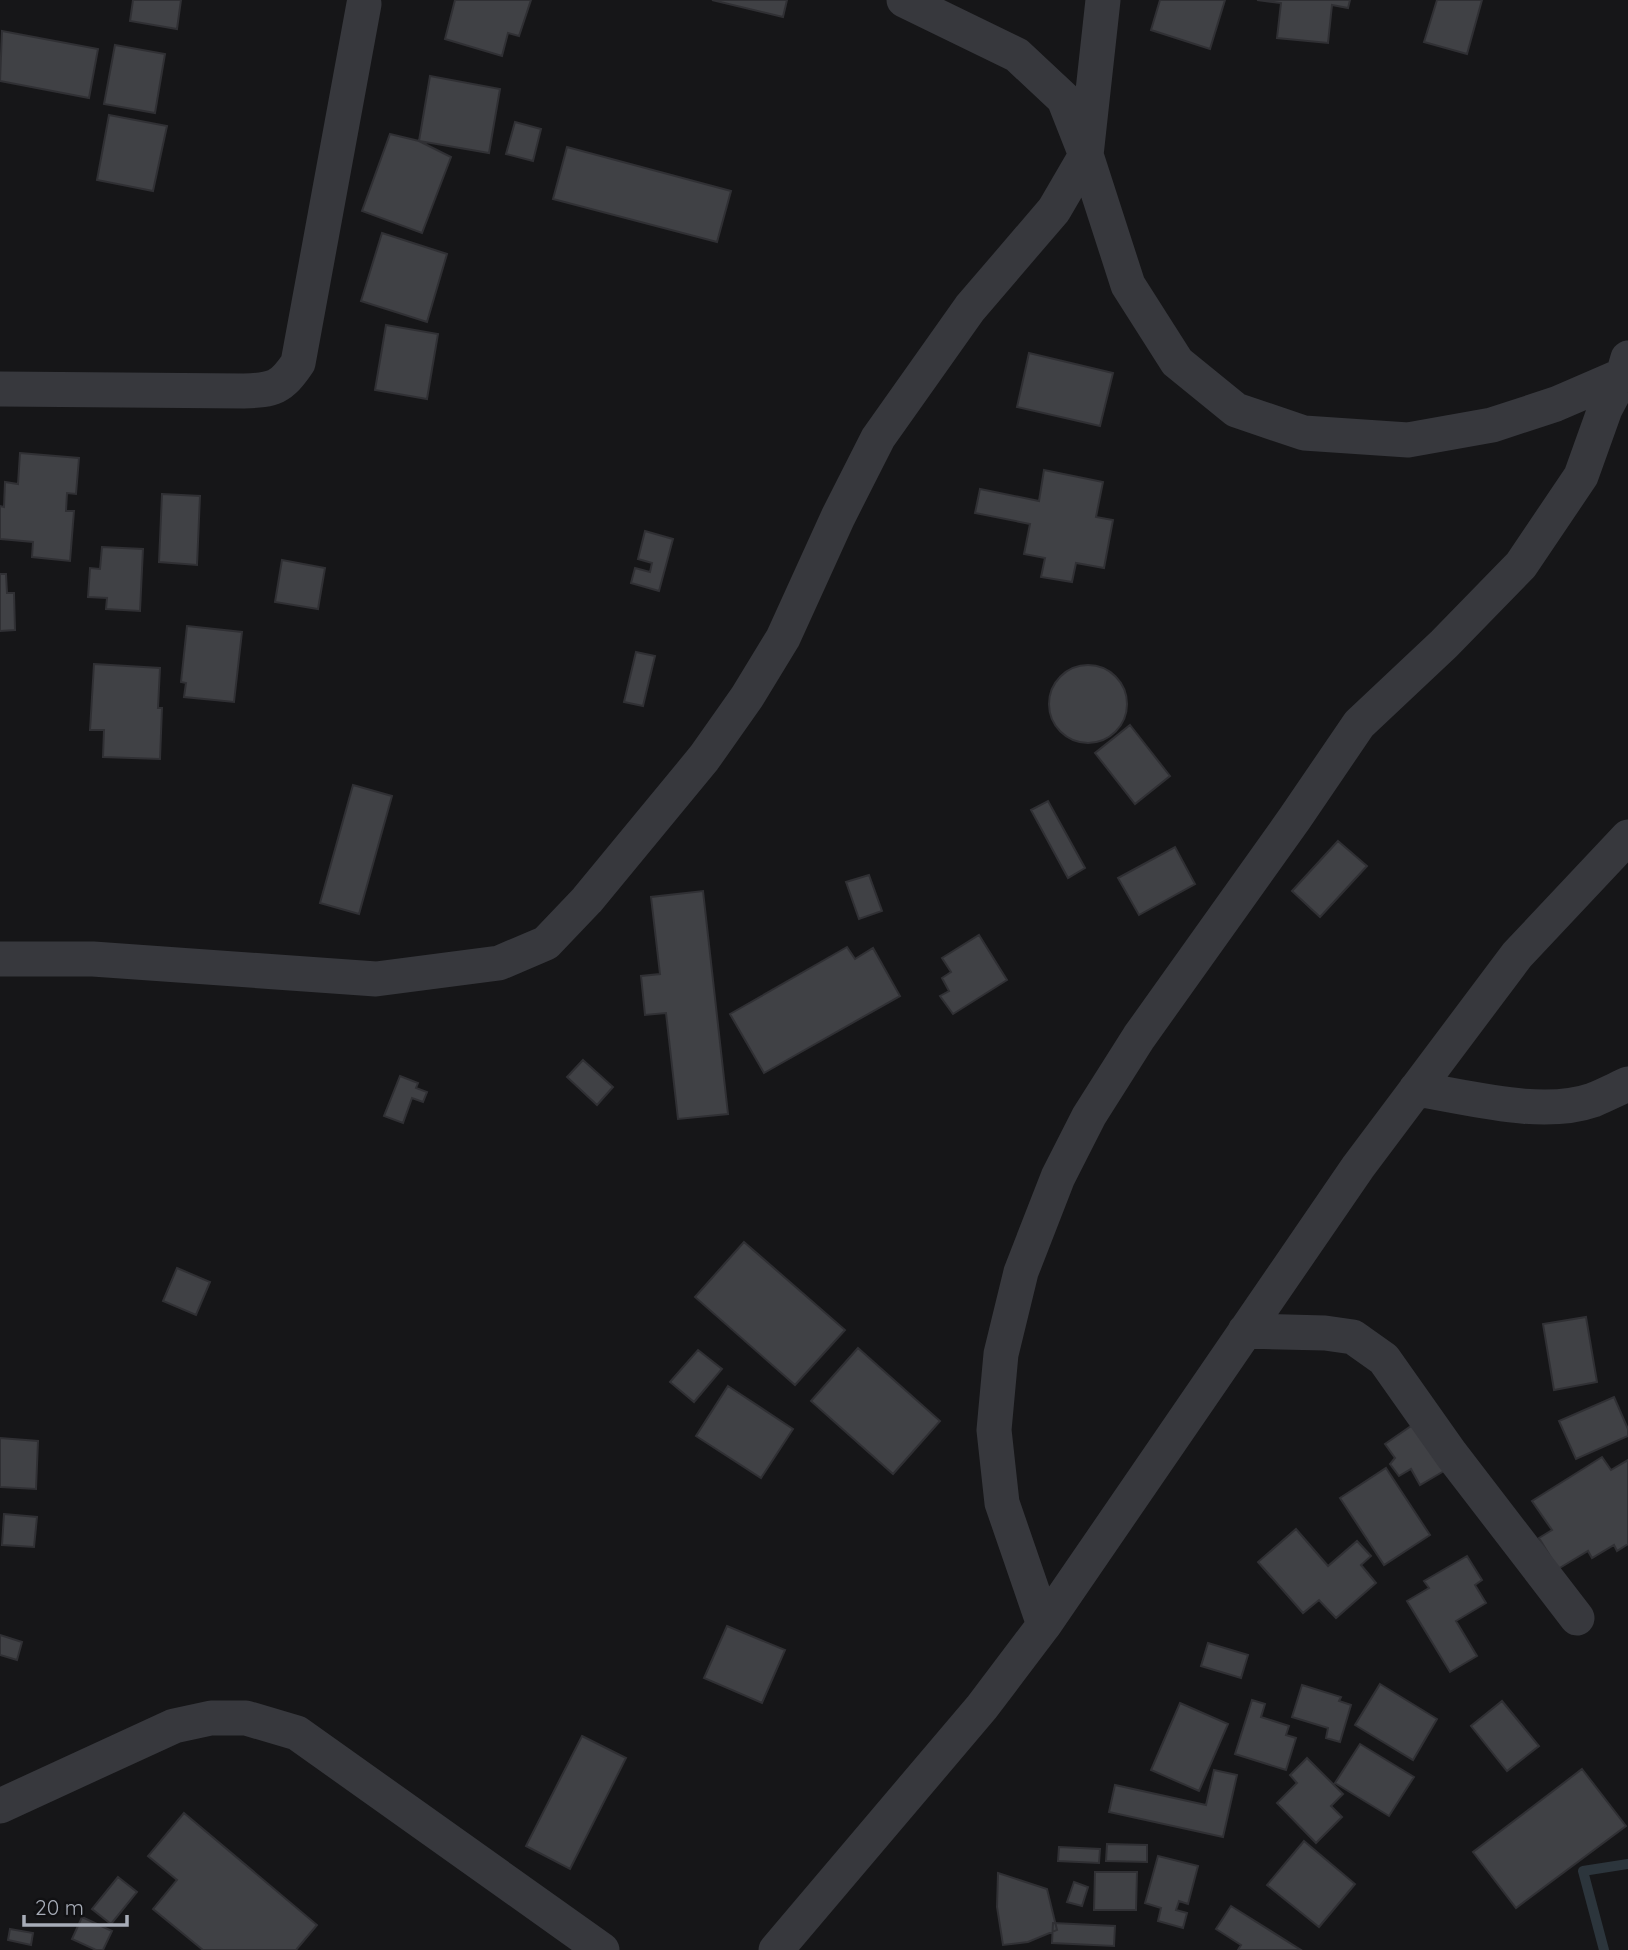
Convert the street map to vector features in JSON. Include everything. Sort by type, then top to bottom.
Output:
[{"type":"street","points":[[905,0],[1017,55],[1064,99],[1086,155],[1128,285],[1177,362],[1236,410],[1304,433],[1408,440],[1492,425],[1556,404],[1625,366]]},
{"type":"street","points":[[0,960],[93,959],[376,979],[499,963],[546,943],[587,900],[704,758],[747,697],[783,638],[838,517],[878,438],[970,308],[1054,210],[1086,155],[1103,0]]},
{"type":"street","points":[[0,389],[244,391],[271,390],[286,380],[298,363],[363,4]]},
{"type":"street","points":[[1045,1625],[1002,1503],[994,1430],[1001,1354],[1021,1272],[1058,1177],[1089,1116],[1139,1037],[1359,724],[1444,644],[1521,565],[1581,477],[1605,409],[1625,366]]},
{"type":"street","points":[[776,1950],[982,1707],[1045,1625],[1357,1167],[1517,955],[1628,837]]},
{"type":"street","points":[[1416,1089],[1513,1104],[1556,1106],[1592,1100],[1628,1084]]},
{"type":"street","points":[[1245,1331],[1325,1333],[1353,1337],[1384,1359],[1451,1454],[1577,1618]]},
{"type":"street","points":[[0,1806],[174,1726],[211,1718],[246,1717],[297,1733],[603,1950]]},
{"type":"building","points":[[133,0],[181,0],[177,29],[130,21]]},
{"type":"building","points":[[455,0],[531,0],[519,36],[508,33],[502,56],[445,39]]},
{"type":"building","points":[[712,0],[787,0],[783,17]]},
{"type":"building","points":[[1160,0],[1225,0],[1210,49],[1151,30]]},
{"type":"building","points":[[1257,0],[1350,0],[1348,8],[1332,5],[1328,43],[1277,38],[1281,3]]},
{"type":"building","points":[[1437,0],[1482,0],[1467,54],[1424,42]]},
{"type":"building","points":[[2,31],[98,49],[89,98],[0,81]]},
{"type":"building","points":[[115,45],[165,54],[155,113],[104,104]]},
{"type":"building","points":[[430,76],[500,89],[489,153],[419,141]]},
{"type":"building","points":[[109,115],[167,126],[153,191],[97,180]]},
{"type":"building","points":[[515,122],[541,129],[533,161],[506,154]]},
{"type":"building","points":[[390,134],[419,141],[451,157],[422,233],[362,211]]},
{"type":"building","points":[[567,147],[731,191],[717,242],[553,199]]},
{"type":"building","points":[[382,233],[447,254],[427,322],[361,301]]},
{"type":"building","points":[[386,325],[438,334],[427,399],[375,390]]},
{"type":"building","points":[[1029,353],[1113,373],[1100,426],[1017,407]]},
{"type":"building","points":[[20,453],[79,458],[76,494],[67,493],[66,511],[74,511],[70,561],[32,557],[33,542],[0,539],[0,506],[4,507],[5,482],[18,484]]},
{"type":"building","points":[[1044,470],[1103,482],[1096,517],[1113,520],[1104,568],[1076,563],[1072,582],[1041,577],[1045,558],[1024,554],[1030,524],[975,513],[980,489],[1039,501]]},
{"type":"building","points":[[162,494],[200,496],[197,565],[159,562]]},
{"type":"building","points":[[645,531],[673,539],[659,591],[631,583],[635,568],[650,572],[652,563],[638,559]]},
{"type":"building","points":[[102,547],[143,549],[140,611],[106,609],[107,598],[88,597],[90,568],[100,569]]},
{"type":"building","points":[[282,560],[325,568],[318,609],[275,602]]},
{"type":"building","points":[[0,574],[6,574],[7,593],[14,593],[15,630],[0,631]]},
{"type":"building","points":[[187,626],[242,632],[234,702],[184,697],[186,683],[181,682]]},
{"type":"building","points":[[636,652],[655,656],[643,706],[624,702]]},
{"type":"building","points":[[94,664],[160,668],[160,759],[103,757],[104,730],[90,730]]},
{"type":"building","points":[[1088,665],[1103,668],[1116,676],[1124,689],[1127,704],[1124,719],[1116,732],[1103,740],[1088,743],[1073,740],[1060,732],[1052,719],[1049,704],[1052,689],[1060,676],[1073,668]]},
{"type":"building","points":[[1130,725],[1170,776],[1135,804],[1095,753]]},
{"type":"building","points":[[353,785],[392,796],[359,914],[320,903]]},
{"type":"building","points":[[1048,801],[1085,868],[1068,878],[1031,810]]},
{"type":"building","points":[[1338,841],[1367,866],[1320,917],[1292,891]]},
{"type":"building","points":[[1175,847],[1195,884],[1139,915],[1118,878]]},
{"type":"building","points":[[869,875],[882,911],[859,919],[846,882]]},
{"type":"building","points":[[703,891],[728,1114],[678,1119],[666,1013],[645,1015],[641,976],[660,974],[651,897]]},
{"type":"building","points":[[979,935],[1007,980],[953,1014],[940,996],[949,991],[942,978],[951,972],[942,958]]},
{"type":"building","points":[[847,947],[855,959],[873,948],[900,996],[764,1073],[730,1014]]},
{"type":"building","points":[[583,1060],[613,1087],[597,1105],[567,1077]]},
{"type":"building","points":[[400,1076],[418,1083],[416,1088],[427,1092],[423,1102],[412,1098],[403,1123],[384,1116]]},
{"type":"building","points":[[744,1242],[845,1330],[795,1385],[695,1297]]},
{"type":"building","points":[[177,1268],[210,1282],[196,1315],[163,1301]]},
{"type":"building","points":[[1586,1317],[1597,1382],[1554,1390],[1543,1324]]},
{"type":"building","points":[[858,1348],[940,1421],[893,1474],[811,1401]]},
{"type":"building","points":[[698,1350],[722,1369],[694,1402],[670,1382]]},
{"type":"building","points":[[728,1386],[793,1429],[761,1478],[696,1436]]},
{"type":"building","points":[[1614,1397],[1628,1429],[1628,1436],[1576,1459],[1559,1421]]},
{"type":"building","points":[[1414,1424],[1444,1471],[1420,1485],[1411,1469],[1399,1476],[1390,1464],[1395,1458],[1385,1444]]},
{"type":"building","points":[[0,1438],[38,1441],[36,1489],[0,1487]]},
{"type":"building","points":[[1602,1457],[1611,1470],[1628,1460],[1628,1544],[1617,1551],[1614,1545],[1592,1558],[1588,1551],[1558,1569],[1539,1538],[1552,1530],[1532,1501]]},
{"type":"building","points":[[1386,1468],[1430,1535],[1384,1565],[1340,1498]]},
{"type":"building","points":[[4,1514],[37,1517],[34,1547],[2,1545]]},
{"type":"building","points":[[1296,1529],[1328,1566],[1357,1541],[1371,1556],[1361,1565],[1376,1583],[1336,1618],[1319,1600],[1303,1613],[1258,1562]]},
{"type":"building","points":[[1467,1556],[1482,1580],[1475,1585],[1486,1603],[1456,1621],[1477,1656],[1450,1672],[1407,1601],[1429,1588],[1424,1581]]},
{"type":"building","points":[[727,1626],[785,1650],[762,1703],[704,1678]]},
{"type":"building","points":[[0,1635],[22,1642],[17,1660],[0,1655]]},
{"type":"building","points":[[1208,1643],[1248,1655],[1241,1678],[1201,1666]]},
{"type":"building","points":[[1380,1684],[1437,1719],[1413,1760],[1355,1725]]},
{"type":"building","points":[[1302,1685],[1341,1697],[1339,1701],[1351,1705],[1340,1742],[1326,1738],[1328,1728],[1292,1717]]},
{"type":"building","points":[[1252,1700],[1265,1704],[1261,1717],[1289,1726],[1286,1735],[1296,1738],[1286,1770],[1235,1754]]},
{"type":"building","points":[[1502,1701],[1539,1746],[1507,1771],[1471,1726]]},
{"type":"building","points":[[1180,1703],[1228,1724],[1199,1791],[1151,1770]]},
{"type":"building","points":[[582,1736],[626,1758],[570,1869],[526,1846]]},
{"type":"building","points":[[1360,1744],[1414,1777],[1389,1816],[1335,1783]]},
{"type":"building","points":[[1307,1758],[1343,1794],[1331,1806],[1342,1817],[1316,1843],[1277,1803],[1297,1783],[1290,1775]]},
{"type":"building","points":[[1582,1769],[1626,1826],[1516,1908],[1473,1852]]},
{"type":"building","points":[[1214,1770],[1237,1775],[1223,1837],[1109,1812],[1115,1785],[1206,1805]]},
{"type":"building","points":[[184,1813],[317,1925],[296,1950],[203,1950],[153,1909],[177,1880],[148,1856]]},
{"type":"building","points":[[1304,1841],[1355,1884],[1319,1927],[1267,1885]]},
{"type":"building","points":[[1107,1844],[1147,1845],[1147,1862],[1106,1861]]},
{"type":"building","points":[[1059,1847],[1100,1849],[1099,1863],[1058,1861]]},
{"type":"building","points":[[1158,1856],[1198,1866],[1188,1904],[1179,1901],[1176,1910],[1187,1913],[1183,1928],[1158,1921],[1161,1908],[1145,1903]]},
{"type":"building","points":[[1095,1872],[1137,1872],[1136,1910],[1094,1910]]},
{"type":"building","points":[[998,1873],[1047,1889],[1057,1930],[1028,1942],[1003,1945],[997,1907]]},
{"type":"building","points":[[118,1877],[137,1892],[111,1924],[92,1909]]},
{"type":"building","points":[[1074,1882],[1088,1887],[1082,1906],[1067,1902]]},
{"type":"building","points":[[1231,1906],[1301,1950],[1238,1950],[1241,1945],[1216,1929]]},
{"type":"building","points":[[82,1917],[112,1931],[103,1950],[96,1950],[72,1939]]},
{"type":"building","points":[[1053,1923],[1115,1926],[1114,1946],[1052,1943]]},
{"type":"building","points":[[10,1929],[33,1933],[31,1945],[8,1940]]},
{"type":"waterway","points":[[1604,1950],[1583,1871],[1628,1864]]}]
